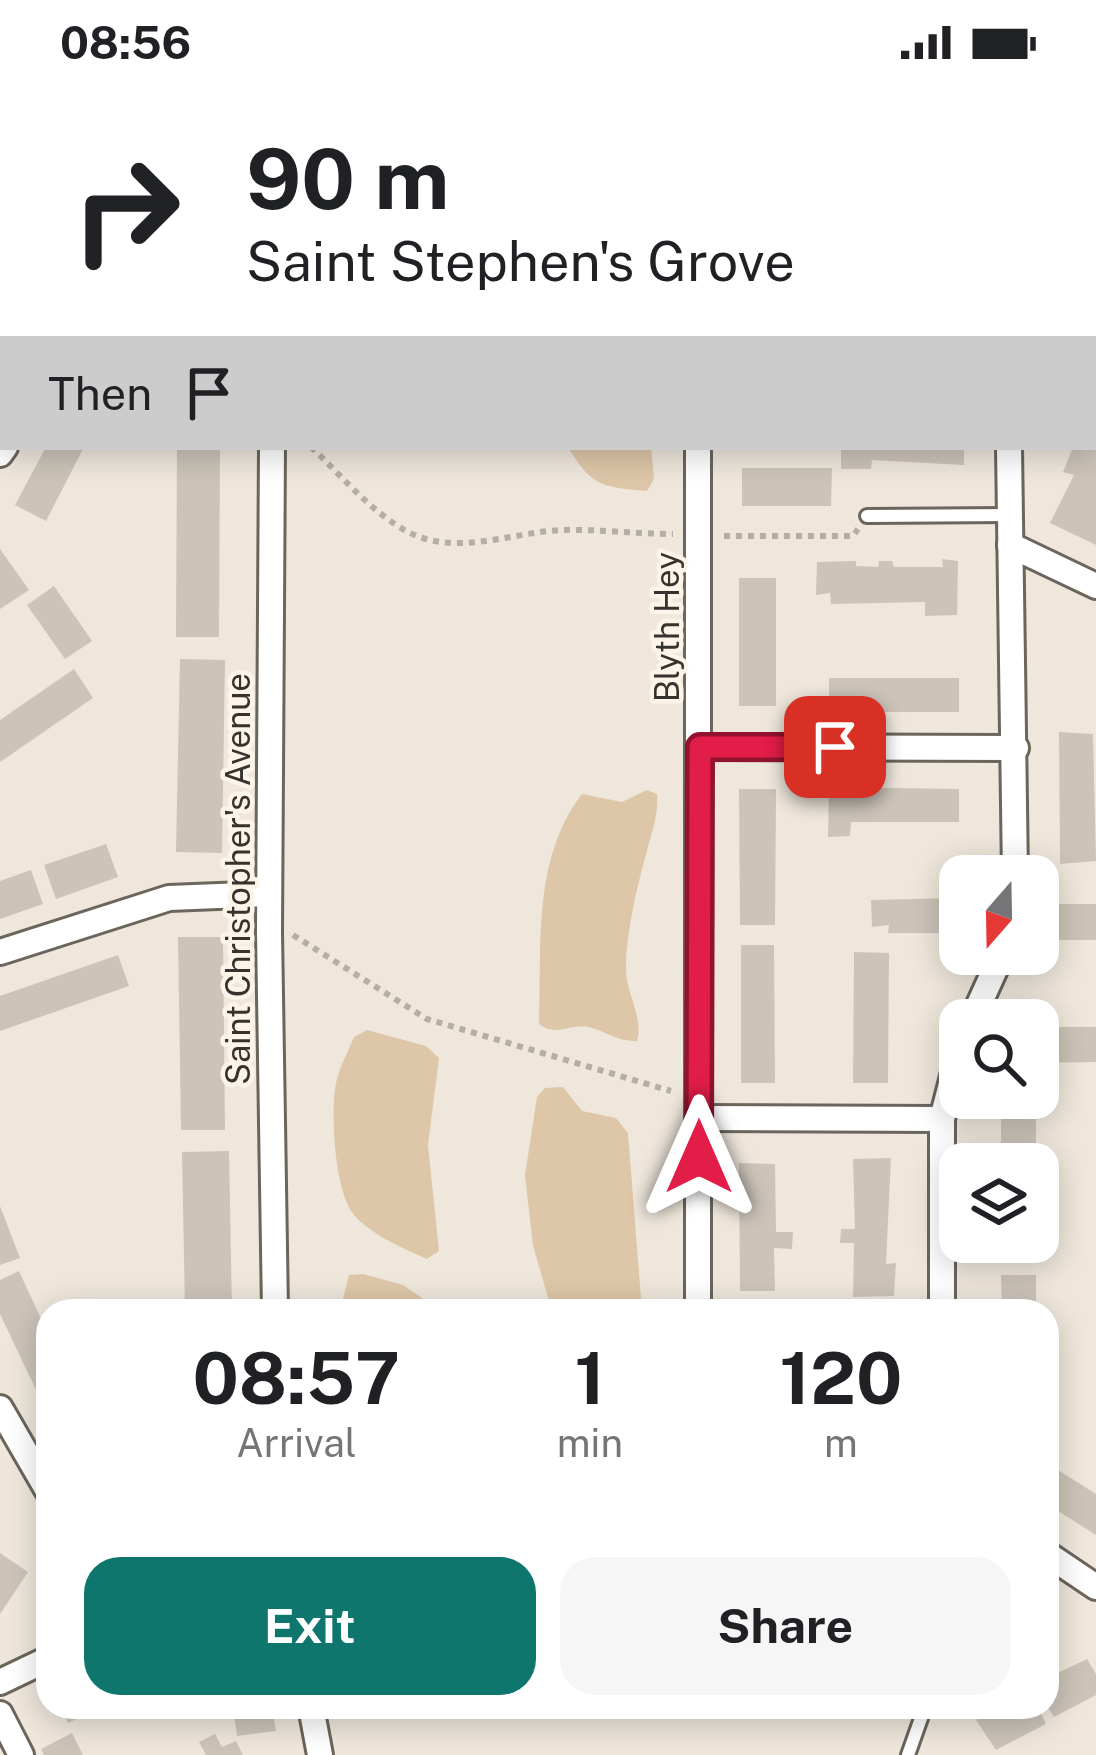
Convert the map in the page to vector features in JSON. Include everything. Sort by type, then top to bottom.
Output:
[{"type":"street","name":"Saint Christopher's Avenue","points":[[272,450],[269,932],[274,1299]]},
{"type":"street","name":"Blyth Hey","points":[[698,450],[698,1299]]},
{"type":"street","points":[[1009,450],[1015,855]]},
{"type":"street","points":[[1010,545],[1096,586]]},
{"type":"street","points":[[700,747],[1016,748]]},
{"type":"street","points":[[0,952],[169,898],[269,894]]},
{"type":"street","points":[[699,1107],[939,1119]]},
{"type":"street","points":[[942,1119],[942,1299]]},
{"type":"street","points":[[0,1408],[36,1470]]},
{"type":"street","points":[[1059,1562],[1096,1587]]},
{"type":"street","points":[[0,1682],[36,1665]]},
{"type":"street","points":[[0,1714],[21,1755]]},
{"type":"street","points":[[313,1719],[320,1755]]},
{"type":"lane","points":[[867,516],[1010,515]]},
{"type":"lane","points":[[908,1755],[922,1719]]},
{"type":"path","points":[[314,450],[386,516],[413,535],[429,539],[472,543],[568,530],[853,536],[867,516]]},
{"type":"path","points":[[269,932],[291,934],[427,1019],[699,1107]]},
{"type":"shaded area","points":[[570,450],[651,450],[654,479],[647,491],[609,486],[584,470]]},
{"type":"shaded area","points":[[647,790],[657,794],[657,810],[626,956],[637,1041],[588,1027],[545,1028],[539,1024],[543,904],[547,875],[566,819],[582,794],[622,802]]},
{"type":"shaded area","points":[[367,1030],[426,1046],[439,1058],[428,1145],[439,1251],[427,1259],[362,1223],[343,1191],[334,1136],[335,1089],[354,1037]]},
{"type":"shaded area","points":[[563,1087],[582,1111],[616,1118],[628,1133],[641,1299],[548,1299],[533,1246],[525,1175],[537,1097],[545,1088]]},
{"type":"shaded area","points":[[349,1275],[403,1285],[422,1299],[343,1299]]},
{"type":"building","points":[[44,450],[82,450],[46,521],[15,505]]},
{"type":"building","points":[[177,450],[220,450],[219,637],[176,637]]},
{"type":"building","points":[[841,450],[964,450],[964,465],[872,460],[871,469],[841,469]]},
{"type":"building","points":[[1072,450],[1096,450],[1096,545],[1050,523],[1074,475],[1063,472]]},
{"type":"building","points":[[742,468],[832,468],[831,506],[742,506]]},
{"type":"building","points":[[0,549],[29,590],[0,609]]},
{"type":"building","points":[[942,559],[958,561],[957,615],[925,616],[925,602],[831,604],[830,593],[816,595],[817,562],[856,561],[856,566],[878,567],[879,561],[892,561],[894,567],[943,567]]},
{"type":"building","points":[[739,578],[776,578],[776,706],[739,706]]},
{"type":"building","points":[[54,586],[92,641],[65,659],[27,605]]},
{"type":"building","points":[[180,659],[225,660],[222,853],[176,852]]},
{"type":"building","points":[[74,669],[93,698],[0,762],[0,720]]},
{"type":"building","points":[[829,678],[959,678],[959,712],[829,712]]},
{"type":"building","points":[[1059,732],[1093,734],[1096,861],[1060,864]]},
{"type":"building","points":[[829,787],[959,789],[959,822],[851,822],[850,836],[828,837]]},
{"type":"building","points":[[739,789],[776,789],[775,925],[740,925]]},
{"type":"building","points":[[106,844],[118,877],[56,899],[44,865]]},
{"type":"building","points":[[31,870],[43,904],[0,919],[0,881]]},
{"type":"building","points":[[939,898],[939,933],[888,933],[889,925],[872,927],[871,900]]},
{"type":"building","points":[[1059,904],[1096,904],[1096,940],[1059,940]]},
{"type":"building","points":[[178,937],[223,937],[225,1130],[181,1130]]},
{"type":"building","points":[[741,945],[774,945],[775,1083],[741,1083]]},
{"type":"building","points":[[854,952],[889,953],[888,1083],[853,1083]]},
{"type":"building","points":[[118,955],[129,986],[0,1031],[0,996]]},
{"type":"building","points":[[1059,1027],[1096,1027],[1096,1062],[1059,1063]]},
{"type":"building","points":[[1001,1119],[1036,1119],[1036,1143],[1001,1143]]},
{"type":"building","points":[[229,1151],[232,1299],[185,1299],[182,1152]]},
{"type":"building","points":[[891,1158],[886,1264],[896,1263],[894,1296],[853,1297],[854,1243],[840,1243],[841,1229],[855,1229],[853,1159]]},
{"type":"building","points":[[739,1163],[775,1164],[776,1232],[793,1232],[792,1249],[774,1248],[775,1291],[740,1291]]},
{"type":"building","points":[[0,1206],[20,1258],[0,1265]]},
{"type":"building","points":[[19,1271],[36,1308],[36,1390],[0,1314],[0,1280]]},
{"type":"building","points":[[1001,1275],[1036,1275],[1036,1299],[1002,1299]]},
{"type":"building","points":[[1059,1471],[1096,1494],[1096,1535],[1059,1512]]},
{"type":"building","points":[[0,1553],[28,1572],[0,1614]]},
{"type":"building","points":[[1087,1659],[1096,1674],[1096,1695],[1059,1714],[1059,1672]]},
{"type":"building","points":[[235,1719],[274,1719],[276,1731],[237,1736]]},
{"type":"building","points":[[1044,1719],[1046,1724],[996,1750],[976,1720]]},
{"type":"building","points":[[72,1733],[83,1755],[44,1755],[41,1749]]},
{"type":"building","points":[[215,1734],[222,1747],[236,1741],[243,1755],[206,1755],[199,1742]]},
{"type":"route","points":[[699,1157],[700,747],[835,747]]}]
